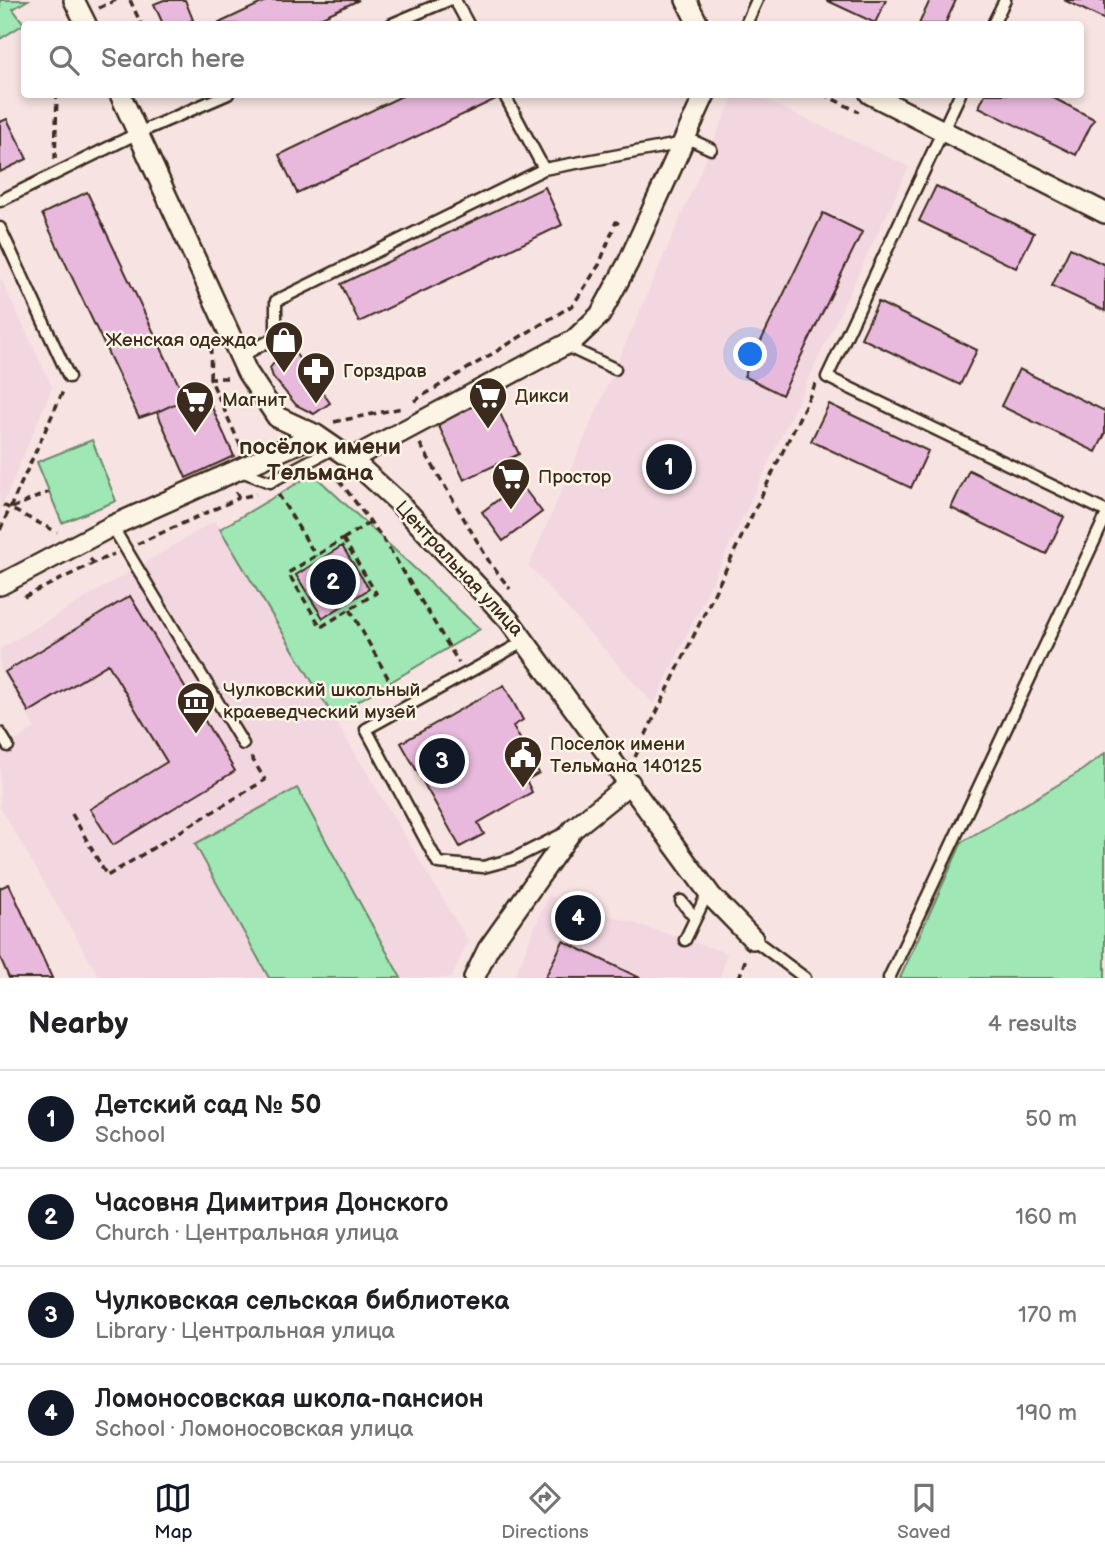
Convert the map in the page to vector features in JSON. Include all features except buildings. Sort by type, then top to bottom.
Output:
[{"type":"street","points":[[74,0],[91,17]]},
{"type":"street","name":"Центральная улица","points":[[122,98],[240,357],[277,418],[319,430],[334,447],[397,501],[525,640],[708,892],[752,939]]},
{"type":"street","points":[[351,459],[574,340],[600,315],[640,236],[703,98]]},
{"type":"street","points":[[878,98],[1105,214]]},
{"type":"street","points":[[0,584],[236,466],[319,430]]},
{"type":"street","points":[[474,978],[488,949],[573,829],[630,783]]},
{"type":"lane","points":[[399,21],[449,0]]},
{"type":"lane","points":[[455,0],[466,21]]},
{"type":"lane","points":[[747,21],[757,0]]},
{"type":"lane","points":[[994,21],[1005,0]]},
{"type":"lane","points":[[0,201],[138,133],[219,98]]},
{"type":"lane","points":[[506,98],[544,169]]},
{"type":"lane","points":[[958,98],[827,377],[1105,511]]},
{"type":"lane","points":[[240,357],[276,337],[276,301],[544,169],[685,141],[710,149]]},
{"type":"lane","points":[[0,228],[69,377]]},
{"type":"lane","points":[[564,345],[615,369]]},
{"type":"lane","points":[[236,466],[270,482],[334,447]]},
{"type":"lane","points":[[890,978],[1105,518]]},
{"type":"lane","points":[[113,526],[243,744]]},
{"type":"lane","points":[[525,640],[366,729],[438,863],[483,867],[513,859],[573,829]]},
{"type":"lane","points":[[0,733],[8,746]]},
{"type":"lane","points":[[685,940],[708,892]]},
{"type":"lane","points":[[681,901],[695,918]]},
{"type":"lane","points":[[752,939],[805,978]]},
{"type":"path","points":[[91,17],[116,0]]},
{"type":"path","points":[[130,0],[140,21]]},
{"type":"path","points":[[55,174],[57,98]]},
{"type":"path","points":[[831,98],[870,117]]},
{"type":"path","points":[[319,430],[402,408],[573,305],[599,265],[617,222],[640,236]]},
{"type":"path","points":[[0,530],[69,377]]},
{"type":"path","points":[[252,377],[210,378],[236,466],[239,498],[263,492]]},
{"type":"path","points":[[626,747],[634,758],[818,379]]},
{"type":"path","points":[[416,437],[490,563],[514,595]]},
{"type":"path","points":[[338,478],[370,522],[465,674]]},
{"type":"path","points":[[274,489],[316,556]]},
{"type":"path","points":[[10,508],[49,492]]},
{"type":"path","points":[[343,539],[376,593],[321,627],[288,573],[370,522]]},
{"type":"path","points":[[12,603],[94,563]]},
{"type":"path","points":[[350,609],[404,707]]},
{"type":"path","points":[[72,814],[107,876],[265,780],[243,744]]},
{"type":"shaded area","points":[[733,98],[760,98],[909,167],[654,704],[529,566]]},
{"type":"shaded area","points":[[0,280],[52,387],[0,511]]},
{"type":"shaded area","points":[[215,521],[468,941],[451,978],[100,978],[0,807],[0,751],[35,728],[0,667],[0,649]]},
{"type":"shaded area","points":[[548,896],[727,953],[720,978],[514,978]]},
{"type":"green space","points":[[0,0],[28,0],[13,9],[22,21],[21,26],[0,39]]},
{"type":"green space","points":[[92,440],[116,501],[62,523],[37,462]]},
{"type":"green space","points":[[313,474],[480,629],[333,716],[220,529]]},
{"type":"green space","points":[[1105,753],[1105,978],[900,978],[962,842],[1081,771]]},
{"type":"green space","points":[[297,788],[401,978],[269,978],[195,844]]},
{"type":"place","name":"Женская одежда","points":[[284,374]]},
{"type":"place","name":"Горздрав","points":[[316,405]]},
{"type":"place","name":"Дикси","points":[[488,430]]},
{"type":"place","name":"Магнит","points":[[195,434]]},
{"type":"place","name":"Детский сад № 50","points":[[669,467]]},
{"type":"place","name":"Простор","points":[[511,511]]},
{"type":"place","name":"Часовня Димитрия Донского","points":[[333,582]]},
{"type":"place","name":"Чулковский школьный краеведческий музей","points":[[196,735]]},
{"type":"place","name":"Чулковская сельская библиотека","points":[[442,761]]},
{"type":"place","name":"Поселок имени Тельмана 140125","points":[[523,789]]},
{"type":"place","name":"Ломоносовская школа-пансион","points":[[578,918]]},
{"type":"district","name":"посёлок имени Тельмана","points":[[320,460]]}]
